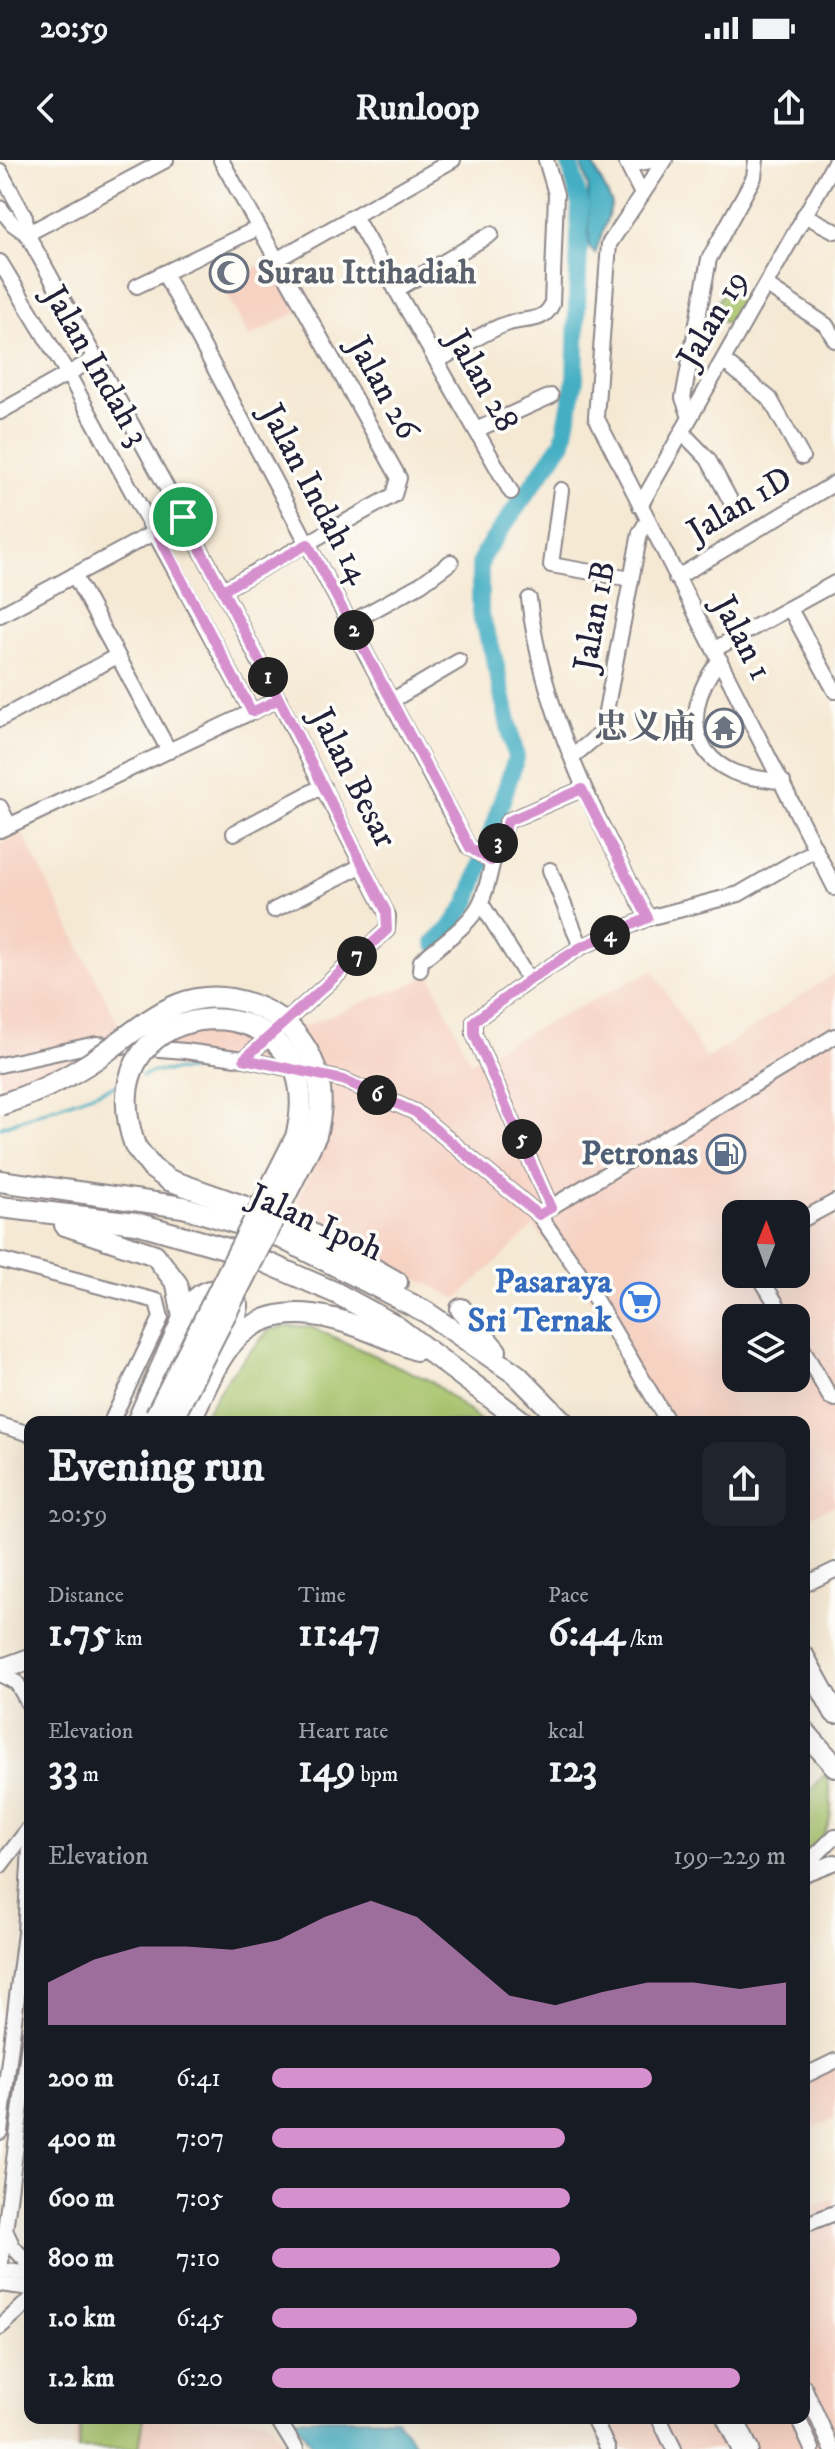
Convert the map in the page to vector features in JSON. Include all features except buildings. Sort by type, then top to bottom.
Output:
[{"type":"highway","points":[[0,1105],[66,1078],[166,1009],[198,997],[234,999],[268,1011],[292,1030],[310,1056],[320,1083],[321,1116],[316,1135],[156,1416]]},
{"type":"highway","points":[[156,1416],[259,1212],[296,1137],[301,1099],[298,1079],[289,1061],[264,1032],[233,1019],[195,1019],[159,1035],[140,1057],[129,1082],[127,1115],[135,1146],[152,1168],[169,1180],[259,1212],[294,1224],[365,1262],[419,1297],[483,1351]]},
{"type":"highway","name":"Jalan Ipoh","points":[[0,1181],[140,1199],[248,1225],[314,1253],[397,1296],[517,1375],[557,1416]]},
{"type":"highway","points":[[0,1207],[120,1240],[155,1255],[177,1284],[183,1318]]},
{"type":"highway","name":"Jalan Ipoh","points":[[0,1207],[136,1223],[219,1244],[365,1308],[412,1337],[515,1416]]},
{"type":"highway","points":[[155,1416],[183,1318],[198,1295],[217,1289],[228,1291],[238,1306],[231,1344],[192,1416]]},
{"type":"highway","points":[[461,1309],[517,1375]]},
{"type":"highway","points":[[231,1344],[245,1331],[276,1315],[316,1314],[439,1359]]},
{"type":"highway","points":[[467,1395],[493,1416]]},
{"type":"highway","points":[[0,1672],[24,1662]]},
{"type":"highway","points":[[810,1668],[835,1713]]},
{"type":"highway","points":[[810,1686],[835,1713]]},
{"type":"highway","points":[[811,1738],[835,1766]]},
{"type":"street","points":[[27,234],[147,164],[166,160]]},
{"type":"street","name":"Jalan 26","points":[[221,160],[399,478],[394,495],[308,544]]},
{"type":"street","points":[[276,260],[453,160]]},
{"type":"street","points":[[437,361],[508,323],[542,317],[552,304],[556,194],[546,160]]},
{"type":"street","points":[[656,160],[626,162],[642,194],[665,160]]},
{"type":"street","points":[[690,417],[683,398],[709,259],[754,177],[756,160]]},
{"type":"street","name":"Jalan 19","points":[[640,506],[835,162]]},
{"type":"street","points":[[0,171],[25,217],[27,234]]},
{"type":"street","name":"Jalan 1","points":[[642,194],[609,244],[596,417],[835,888]]},
{"type":"street","points":[[0,208],[13,224],[27,234]]},
{"type":"street","points":[[804,215],[835,231]]},
{"type":"street","name":"Jalan 28","points":[[354,216],[511,492]]},
{"type":"street","points":[[137,286],[258,228]]},
{"type":"street","name":"Jalan Besar","points":[[27,234],[223,590],[386,911],[387,930],[244,1059]]},
{"type":"street","points":[[396,290],[491,234]]},
{"type":"street","name":"Jalan Indah 3","points":[[0,262],[68,374],[156,531],[252,712]]},
{"type":"street","name":"Jalan Indah 14","points":[[164,273],[468,846],[489,859]]},
{"type":"street","points":[[767,286],[826,325],[835,340]]},
{"type":"street","points":[[0,412],[96,358]]},
{"type":"street","points":[[724,361],[770,399],[802,457]]},
{"type":"street","points":[[476,430],[551,396]]},
{"type":"street","points":[[682,432],[708,459],[736,511]]},
{"type":"street","name":"Jalan 1D","points":[[676,578],[835,483]]},
{"type":"street","points":[[561,490],[551,565],[631,579]]},
{"type":"street","points":[[0,615],[183,517]]},
{"type":"street","name":"Jalan 1B","points":[[572,757],[602,732],[640,533],[648,520]]},
{"type":"street","points":[[223,590],[308,544]]},
{"type":"street","points":[[350,623],[421,584],[451,562]]},
{"type":"street","points":[[74,575],[169,751]]},
{"type":"street","points":[[783,782],[734,773],[706,751],[698,735],[695,705],[718,654],[835,583]]},
{"type":"street","points":[[529,599],[536,649],[582,789],[648,918]]},
{"type":"street","points":[[790,609],[835,691]]},
{"type":"street","points":[[0,719],[117,656]]},
{"type":"street","points":[[391,701],[459,661]]},
{"type":"street","points":[[0,807],[5,828],[279,699]]},
{"type":"street","points":[[234,833],[323,786]]},
{"type":"street","points":[[420,970],[421,961],[474,914],[481,903],[489,859],[508,821],[582,789]]},
{"type":"street","points":[[665,1416],[545,1211],[472,1028],[478,1015],[581,947],[648,918],[739,894],[816,849]]},
{"type":"street","points":[[274,910],[363,865]]},
{"type":"street","points":[[550,870],[581,947]]},
{"type":"street","points":[[481,903],[529,980]]},
{"type":"street","points":[[545,1211],[835,1036]]},
{"type":"street","points":[[0,1065],[96,1044],[244,1059],[343,1080],[415,1112],[545,1211]]},
{"type":"street","points":[[810,1215],[835,1202]]},
{"type":"street","points":[[0,1260],[157,1301],[161,1318],[114,1416]]},
{"type":"street","points":[[810,1362],[830,1397],[835,1399]]},
{"type":"street","points":[[0,1425],[24,1432]]},
{"type":"street","points":[[810,1582],[835,1570]]},
{"type":"street","points":[[0,1672],[24,1677]]},
{"type":"street","points":[[0,1672],[17,1683],[24,1695]]},
{"type":"street","points":[[811,1738],[835,1780]]},
{"type":"street","points":[[0,1866],[24,1835]]},
{"type":"street","points":[[810,1861],[835,1836]]},
{"type":"street","points":[[810,1872],[835,1862]]},
{"type":"street","points":[[0,2132],[24,1943]]},
{"type":"street","points":[[810,2073],[835,2061]]},
{"type":"street","points":[[24,2082],[0,2270],[24,2273]]},
{"type":"street","points":[[810,2223],[835,2213]]},
{"type":"street","points":[[5,2230],[13,2247],[24,2259]]},
{"type":"street","points":[[0,2284],[24,2287]]},
{"type":"street","points":[[0,2327],[24,2305]]},
{"type":"street","points":[[810,2400],[832,2449]]},
{"type":"street","points":[[281,2424],[296,2449]]},
{"type":"street","points":[[596,2424],[608,2449]]},
{"type":"street","points":[[662,2424],[674,2449]]},
{"type":"street","points":[[727,2424],[739,2449]]},
{"type":"street","points":[[739,2424],[751,2449]]},
{"type":"street","points":[[801,2424],[812,2449]]},
{"type":"shaded area","points":[[270,260],[297,312],[249,337],[222,285]]},
{"type":"shaded area","points":[[22,832],[121,1029],[299,1028],[431,976],[470,1062],[653,970],[706,1059],[835,973],[835,1505],[810,1516],[810,1416],[658,1416],[587,1294],[534,1226],[457,1299],[292,1214],[331,1128],[332,1089],[266,1070],[123,1054],[0,1084],[0,844]]},
{"type":"shaded area","points":[[835,2065],[835,2118],[810,2130],[810,2077]]},
{"type":"shaded area","points":[[835,2198],[835,2449],[604,2449],[593,2424],[810,2424],[810,2208]]},
{"type":"shaded area","points":[[77,2424],[271,2424],[289,2449],[74,2449]]},
{"type":"green space","points":[[726,287],[746,298],[731,326],[710,315]]},
{"type":"green space","points":[[290,1326],[311,1327],[431,1381],[475,1416],[204,1416],[228,1377],[269,1330]]},
{"type":"green space","points":[[826,1773],[831,1797],[830,1818],[822,1837],[810,1848],[810,1791]]},
{"type":"green space","points":[[81,2424],[143,2424],[139,2449],[78,2449]]},
{"type":"water","points":[[580,160],[591,160],[612,204],[595,254],[589,247],[588,186]]},
{"type":"water","points":[[297,2424],[400,2424],[419,2449],[314,2449]]},
{"type":"waterway","points":[[435,943],[450,929],[468,903],[516,758],[493,653],[480,614],[480,565],[484,553],[563,442],[575,380],[580,204],[569,160]]},
{"type":"waterway","points":[[142,1076],[155,1071],[201,1070]]},
{"type":"waterway","points":[[0,1127],[123,1083]]},
{"type":"place","name":"Surau Ittihadiah","points":[[229,273]]},
{"type":"place","name":"忠义庙","points":[[724,728]]},
{"type":"place","name":"Petronas","points":[[726,1154]]},
{"type":"place","name":"Pasaraya Sri Ternak","points":[[640,1302]]},
{"type":"route","points":[[183,517],[156,531],[252,712],[279,699],[223,590],[308,544],[470,848],[491,861],[508,821],[582,789],[648,918],[581,947],[478,1015],[474,1021],[474,1034],[551,1208],[539,1215],[415,1112],[343,1080],[244,1059],[387,930],[389,922],[279,699],[183,517]]}]
